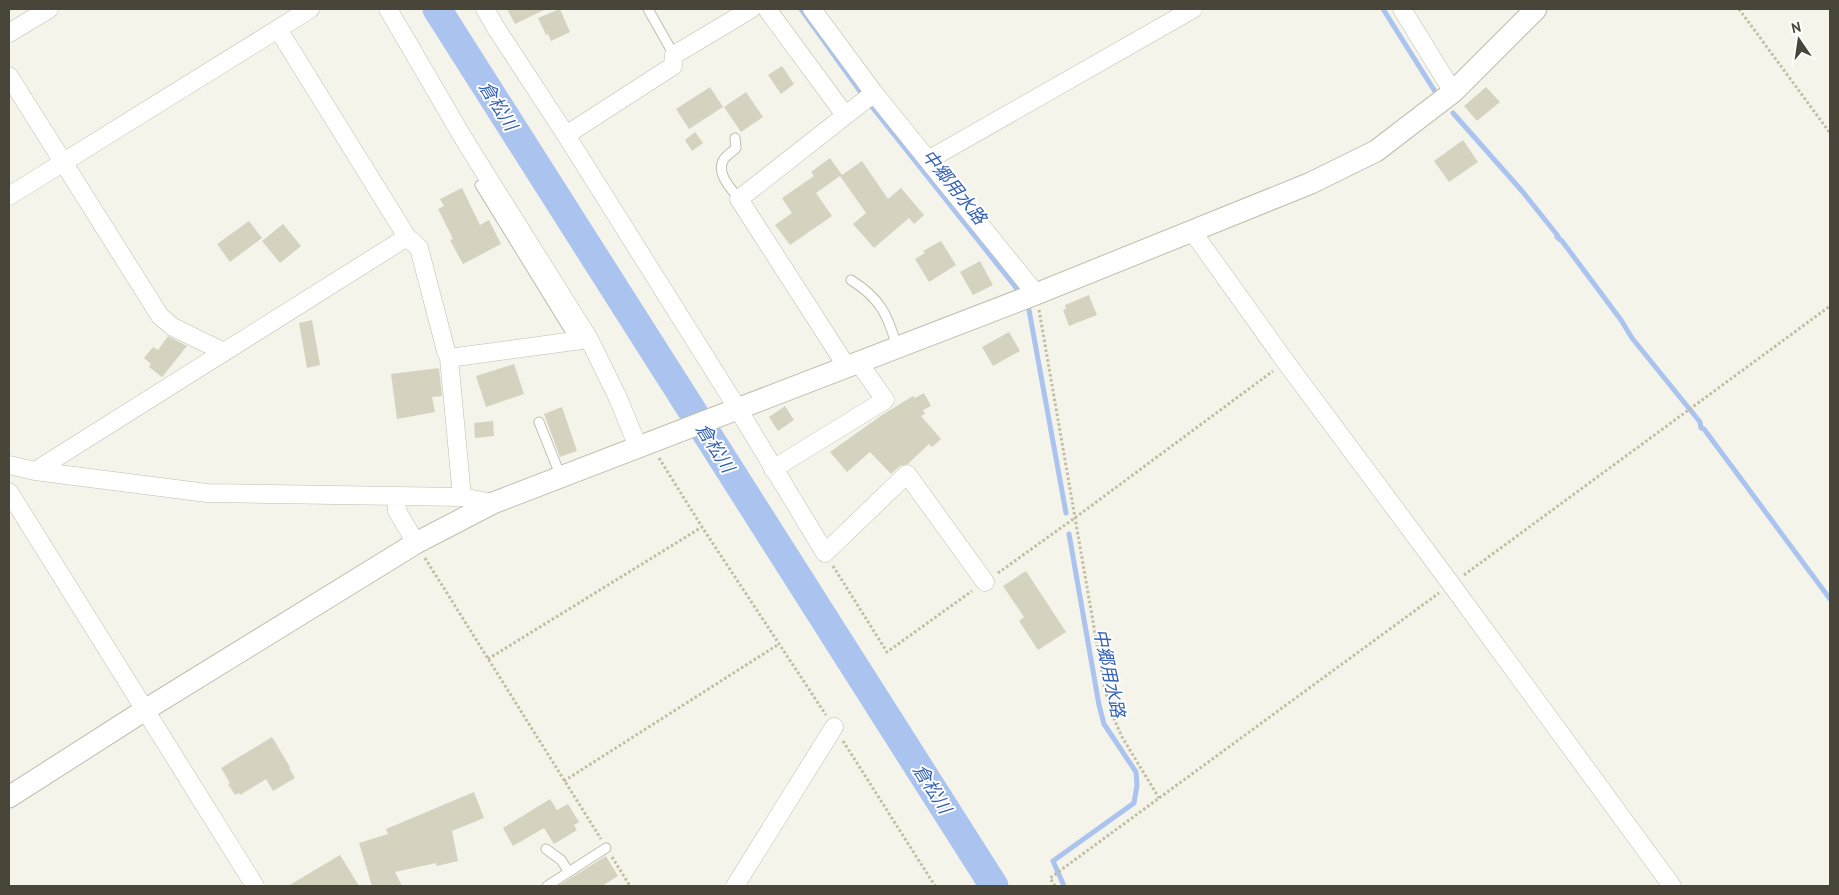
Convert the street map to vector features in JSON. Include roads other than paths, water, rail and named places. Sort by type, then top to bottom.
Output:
[{"type":"street","points":[[9,33],[49,9]]},
{"type":"street","points":[[9,196],[310,9]]},
{"type":"street","points":[[388,9],[644,445]]},
{"type":"street","points":[[485,9],[566,135],[825,553],[907,474],[985,582]]},
{"type":"street","points":[[566,135],[673,66],[674,55],[751,9]]},
{"type":"street","points":[[767,9],[845,115]]},
{"type":"street","points":[[812,9],[874,93],[1036,294]]},
{"type":"street","points":[[928,160],[1193,9]]},
{"type":"street","points":[[1402,9],[1454,92]]},
{"type":"street","points":[[9,797],[145,710],[416,543],[493,503],[1036,294],[1311,183],[1376,151],[1454,92],[1536,9]]},
{"type":"street","points":[[278,29],[407,237],[418,248],[446,351],[450,358],[462,497]]},
{"type":"street","points":[[9,76],[160,316],[173,327],[224,352]]},
{"type":"street","points":[[773,469],[885,400],[853,365],[739,199],[874,93]]},
{"type":"street","points":[[1192,231],[1285,361],[1672,886]]},
{"type":"street","points":[[35,472],[407,237]]},
{"type":"street","points":[[450,358],[582,340]]},
{"type":"street","points":[[9,464],[35,472],[206,493],[462,497],[493,503]]},
{"type":"street","points":[[9,492],[255,886]]},
{"type":"street","points":[[396,496],[397,511],[416,543]]},
{"type":"street","points":[[735,886],[834,727]]},
{"type":"lane","points":[[648,9],[674,55]]},
{"type":"lane","points":[[735,138],[736,148],[724,158],[722,173],[725,181],[739,199]]},
{"type":"lane","points":[[480,185],[582,340]]},
{"type":"lane","points":[[851,280],[866,289],[878,302],[890,321],[897,348]]},
{"type":"lane","points":[[539,422],[561,477]]},
{"type":"lane","points":[[547,886],[606,848]]},
{"type":"lane","points":[[546,849],[561,860],[569,872]]},
{"type":"waterway","name":"倉松川","points":[[437,9],[994,886]]},
{"type":"waterway","name":"中郷用水路","points":[[801,9],[862,94]]},
{"type":"waterway","points":[[1383,9],[1434,90]]},
{"type":"waterway","name":"中郷用水路","points":[[869,103],[1017,289]]},
{"type":"waterway","points":[[1453,113],[1522,191],[1562,241],[1621,320],[1632,338],[1700,422],[1701,428],[1704,429],[1830,599]]},
{"type":"waterway","name":"中郷用水路","points":[[1029,310],[1066,513]]},
{"type":"waterway","name":"中郷用水路","points":[[1064,886],[1053,861],[1134,803],[1137,785],[1136,772],[1104,724],[1069,534]]}]
